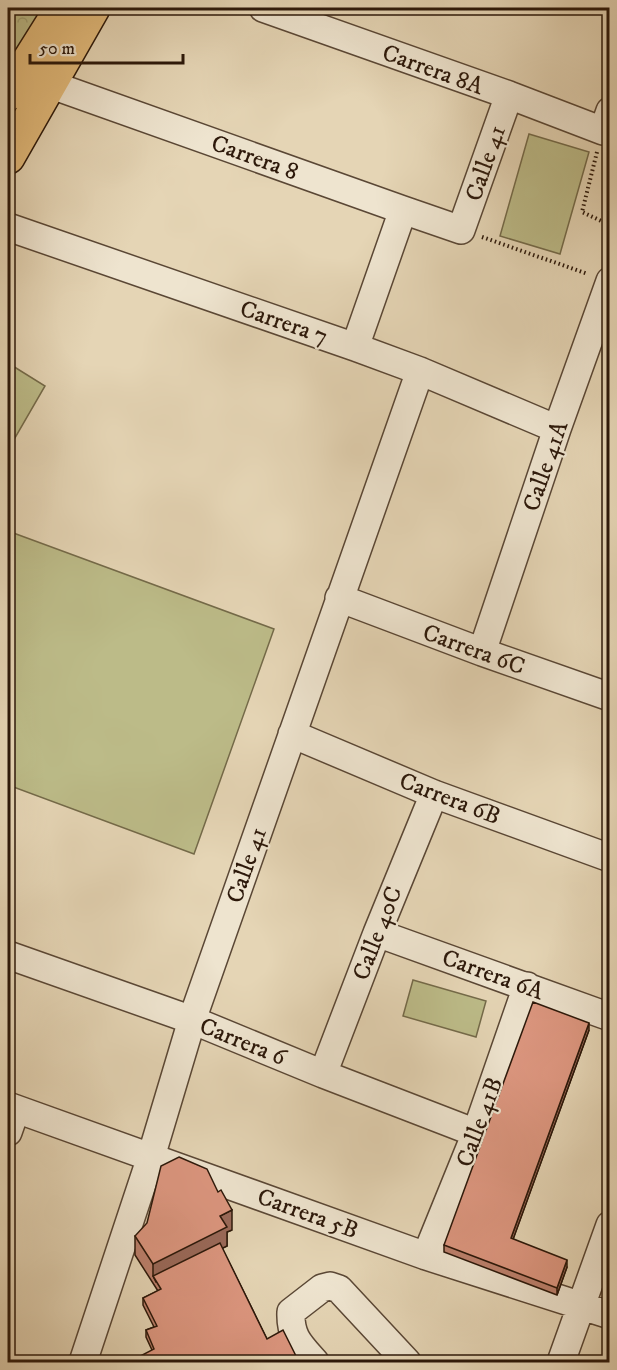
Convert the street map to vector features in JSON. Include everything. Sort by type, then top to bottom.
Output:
[{"type":"main road","points":[[10,84],[62,8]]},
{"type":"main road","points":[[8,157],[93,8]]},
{"type":"street","name":"Carrera 8A","points":[[264,8],[509,95],[606,121]]},
{"type":"street","name":"Carrera 8","points":[[49,84],[461,230]]},
{"type":"street","name":"Calle 41","points":[[461,230],[509,95]]},
{"type":"street","points":[[355,347],[403,210]]},
{"type":"street","name":"Carrera 7","points":[[8,227],[355,347],[420,371],[557,429]]},
{"type":"street","name":"Calle 41A","points":[[482,652],[609,281]]},
{"type":"street","name":"Calle 41","points":[[83,1362],[151,1157],[192,1020],[420,371]]},
{"type":"street","name":"Carrera 6C","points":[[339,598],[609,697]]},
{"type":"street","name":"Carrera 6B","points":[[292,734],[434,794],[609,858]]},
{"type":"street","name":"Calle 40C","points":[[324,1074],[377,933],[434,794]]},
{"type":"street","name":"Carrera 6A","points":[[377,933],[609,1017]]},
{"type":"street","name":"Carrera 6","points":[[8,955],[192,1020],[324,1074],[476,1132]]},
{"type":"street","name":"Calle 41B","points":[[426,1256],[476,1132],[527,986]]},
{"type":"street","name":"Carrera 5B","points":[[10,1116],[151,1157],[426,1256],[609,1315]]},
{"type":"street","points":[[561,1362],[609,1225]]},
{"type":"street","points":[[315,1362],[294,1339],[290,1324],[291,1312],[322,1288],[330,1286],[339,1289],[407,1362]]},
{"type":"path","points":[[606,121],[582,212],[609,225]]},
{"type":"path","points":[[461,230],[609,281]]},
{"type":"green space","points":[[8,8],[42,8],[23,59],[8,72]]},
{"type":"green space","points":[[529,134],[589,152],[560,254],[500,236]]},
{"type":"green space","points":[[8,363],[45,386],[8,450]]},
{"type":"green space","points":[[8,531],[274,629],[194,854],[8,785]]},
{"type":"green space","points":[[413,980],[486,1001],[476,1037],[403,1016]]},
{"type":"building","points":[[533,1002],[589,1023],[511,1238],[567,1260],[557,1288],[444,1245]]},
{"type":"building","points":[[179,1157],[207,1169],[218,1192],[221,1190],[232,1210],[220,1216],[227,1227],[153,1264],[135,1236],[147,1223],[161,1166]]},
{"type":"building","points":[[220,1243],[267,1339],[283,1330],[299,1362],[129,1362],[154,1349],[146,1330],[157,1326],[143,1298],[161,1289],[153,1276]]}]
